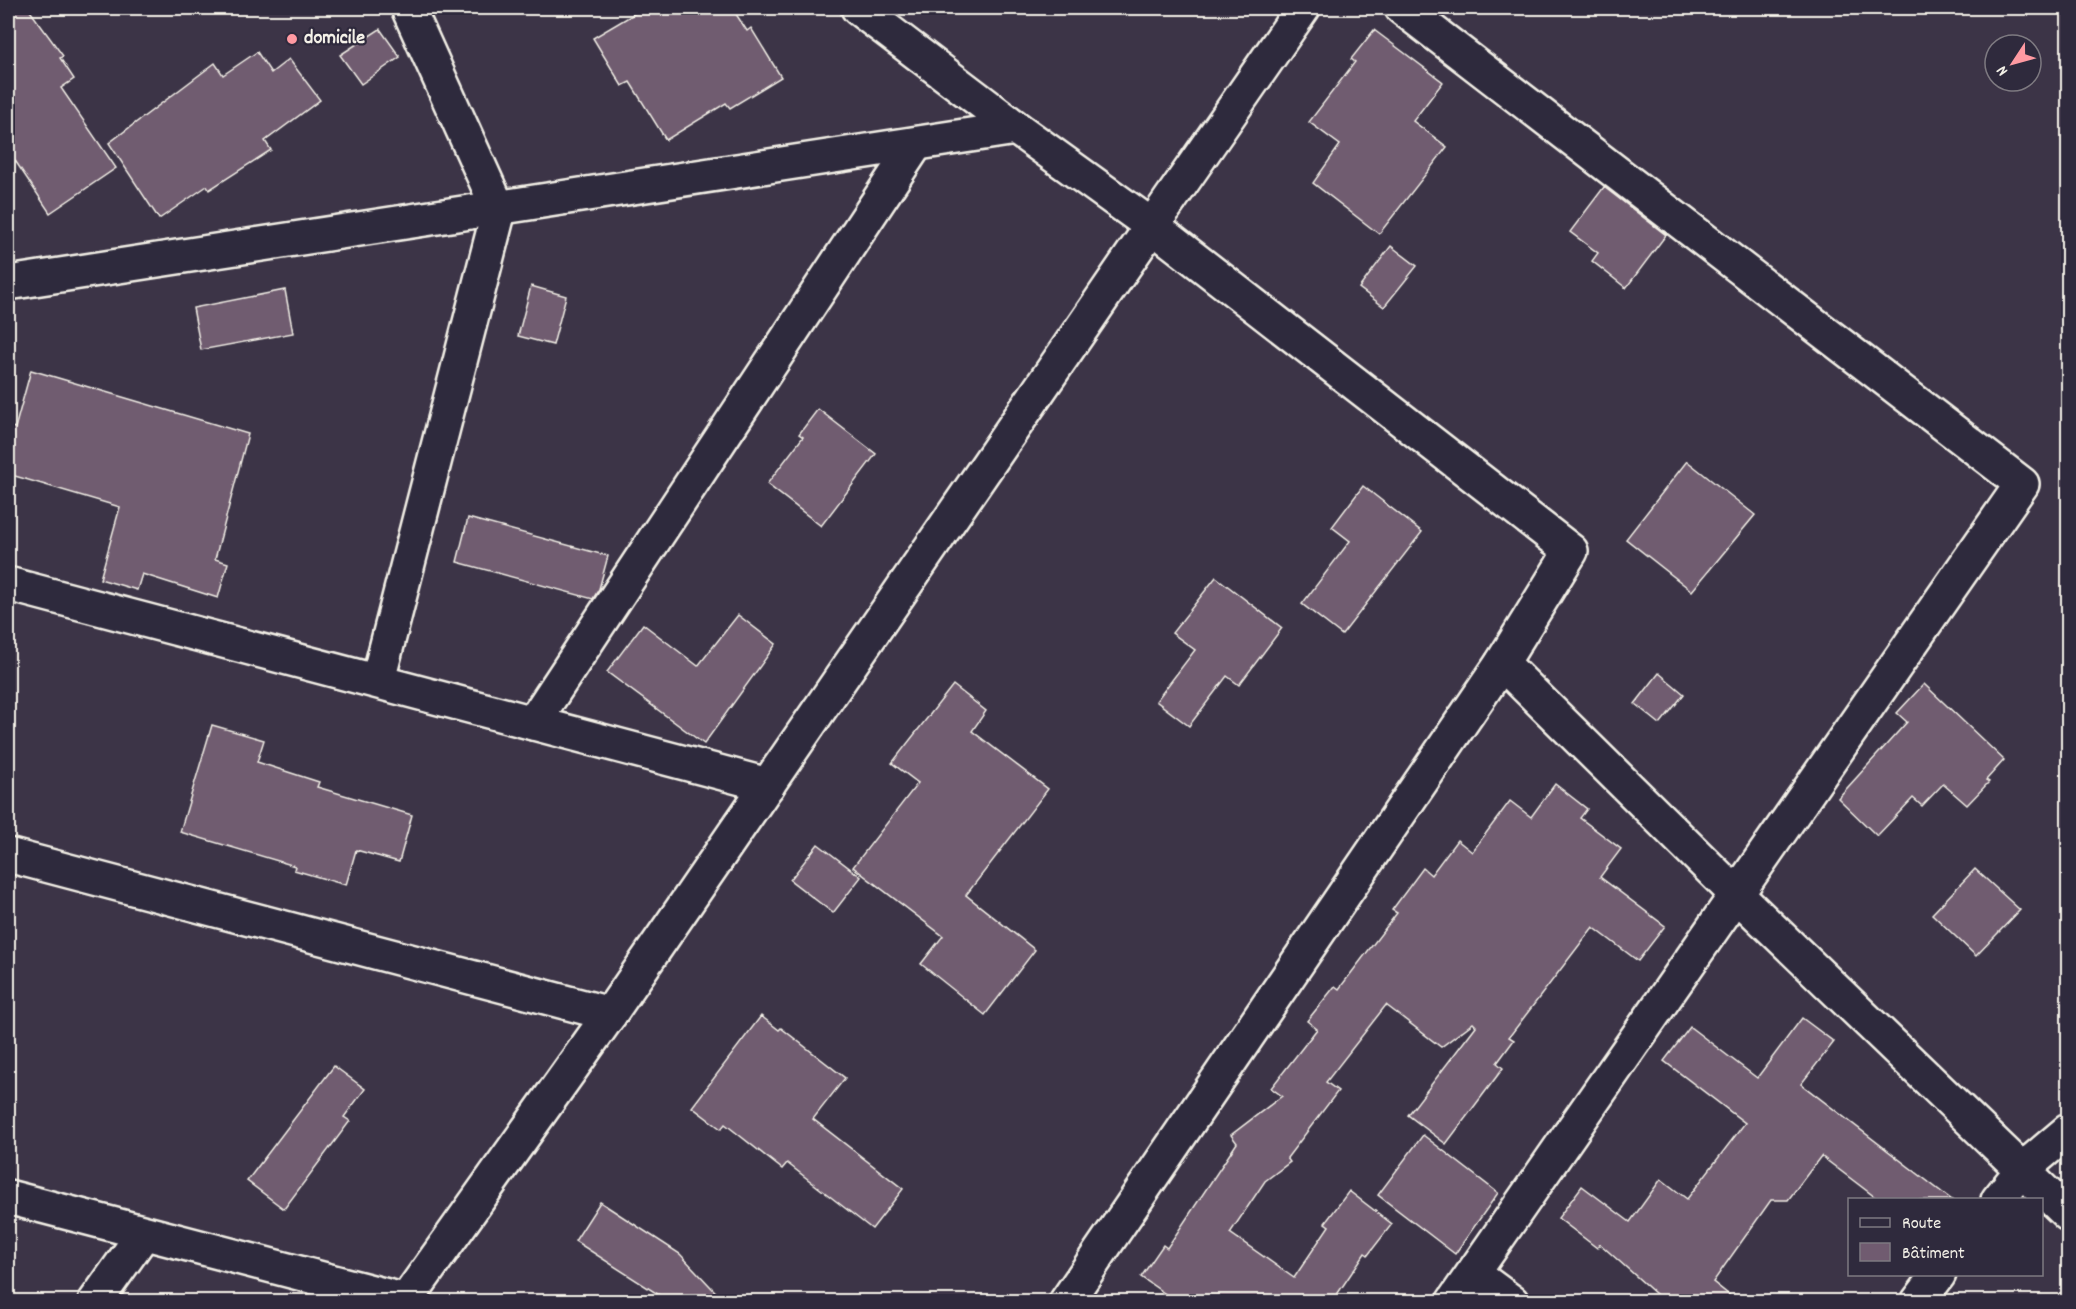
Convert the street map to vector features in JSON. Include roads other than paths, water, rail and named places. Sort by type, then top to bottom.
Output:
[{"type":"street","points":[[378,680],[498,210],[408,8]]},
{"type":"street","points":[[858,8],[1016,128],[1152,226],[1571,551],[1502,663],[1066,1302]]},
{"type":"street","points":[[8,1197],[407,1301],[610,1014],[1303,8]]},
{"type":"street","points":[[1402,8],[2022,484],[1453,1302]]},
{"type":"street","points":[[8,283],[498,210],[1016,128]]},
{"type":"street","points":[[533,723],[916,144]]},
{"type":"street","points":[[8,584],[768,785]]},
{"type":"street","points":[[1502,663],[1736,894],[2068,1214]]},
{"type":"street","points":[[8,855],[610,1014]]},
{"type":"street","points":[[2000,1198],[2022,1170],[2068,1131]]},
{"type":"street","points":[[95,1302],[144,1233]]},
{"type":"street","points":[[1474,1274],[1512,1302]]},
{"type":"street","points":[[1918,1302],[1938,1276]]},
{"type":"place","name":"domicile","points":[[292,39]]}]
